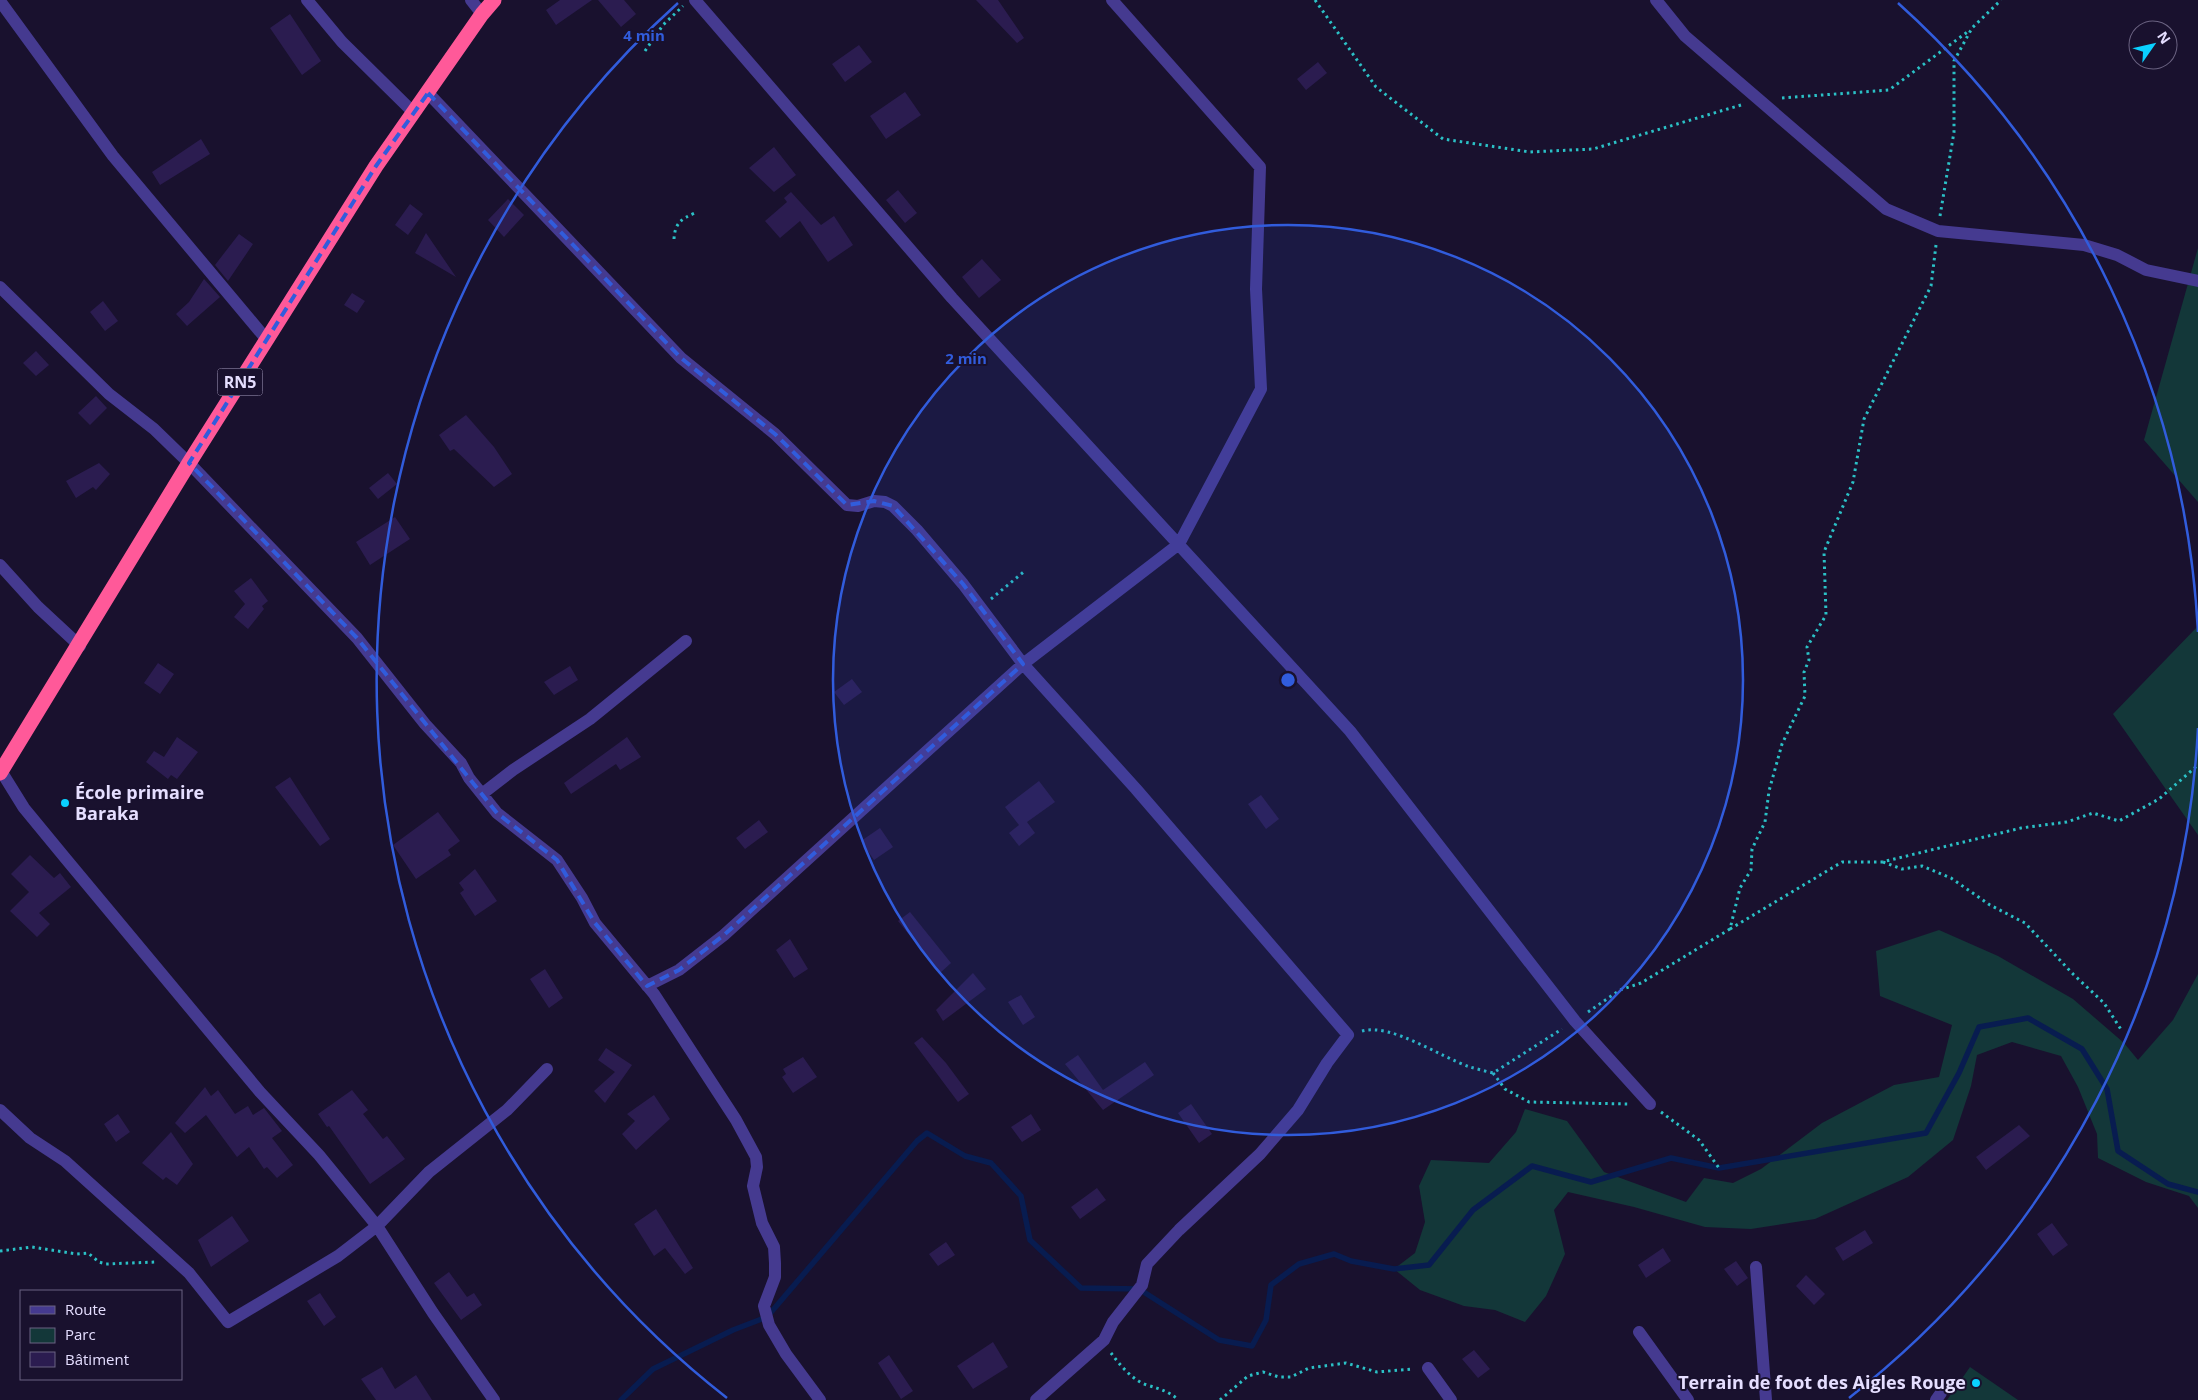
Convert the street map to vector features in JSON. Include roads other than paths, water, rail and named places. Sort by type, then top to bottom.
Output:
[{"type":"highway","name":"RN5","points":[[1,772],[80,646],[189,463],[376,166],[482,14],[494,0]]},
{"type":"street","points":[[307,0],[342,42],[414,112]]},
{"type":"street","points":[[471,0],[482,14]]},
{"type":"street","points":[[695,0],[952,298],[1350,731],[1575,1021],[1650,1104]]},
{"type":"street","points":[[647,986],[678,970],[724,935],[1023,664],[1179,544],[1261,389],[1256,289],[1260,166],[1112,0]]},
{"type":"street","points":[[1656,0],[1685,36],[1886,209],[1938,231],[2084,245],[2117,255],[2146,270],[2198,281]]},
{"type":"street","points":[[0,1],[113,156],[267,340]]},
{"type":"street","points":[[428,93],[680,358],[775,434],[847,504],[858,506],[874,501],[893,506],[917,530],[982,608],[1023,664],[1136,789],[1348,1035],[1327,1063],[1298,1110],[1260,1154],[1179,1230],[1147,1264],[1142,1285],[1114,1322],[1104,1340],[1036,1400]]},
{"type":"street","points":[[0,287],[109,394],[154,430],[189,463],[357,638],[425,724],[461,762],[497,813],[557,860],[582,898],[595,923],[647,986],[736,1120],[756,1157],[757,1167],[753,1186],[762,1223],[774,1247],[775,1263],[775,1277],[764,1306],[770,1325],[786,1354],[820,1400]]},
{"type":"street","points":[[0,565],[38,607],[80,646]]},
{"type":"street","points":[[482,794],[513,770],[590,719],[686,641]]},
{"type":"street","points":[[1,772],[24,808],[60,852],[260,1092],[307,1142],[377,1226],[433,1313],[494,1400]]},
{"type":"street","points":[[0,1110],[30,1138],[65,1161],[173,1261],[189,1273],[228,1322],[338,1256],[377,1226],[429,1172],[507,1110],[547,1069]]},
{"type":"street","points":[[1756,1267],[1766,1400]]},
{"type":"street","points":[[1639,1332],[1688,1400]]},
{"type":"street","points":[[1428,1368],[1451,1400]]},
{"type":"waterway","points":[[621,1400],[653,1369],[733,1330],[767,1317],[917,1141],[927,1133],[965,1156],[991,1163],[1021,1196],[1030,1240],[1081,1288],[1139,1289],[1219,1340],[1252,1346],[1266,1320],[1271,1285],[1299,1264],[1334,1254],[1351,1261],[1394,1269],[1429,1265],[1473,1210],[1532,1166],[1591,1182],[1671,1158],[1719,1168],[1926,1133],[1959,1073],[1979,1027],[2028,1018],[2082,1049],[2107,1089],[2118,1151],[2168,1184],[2198,1192]]},
{"type":"place","name":"École primaire Baraka","points":[[65,803]]},
{"type":"place","name":"Terrain de foot des Aigles Rouge","points":[[1976,1383]]}]
